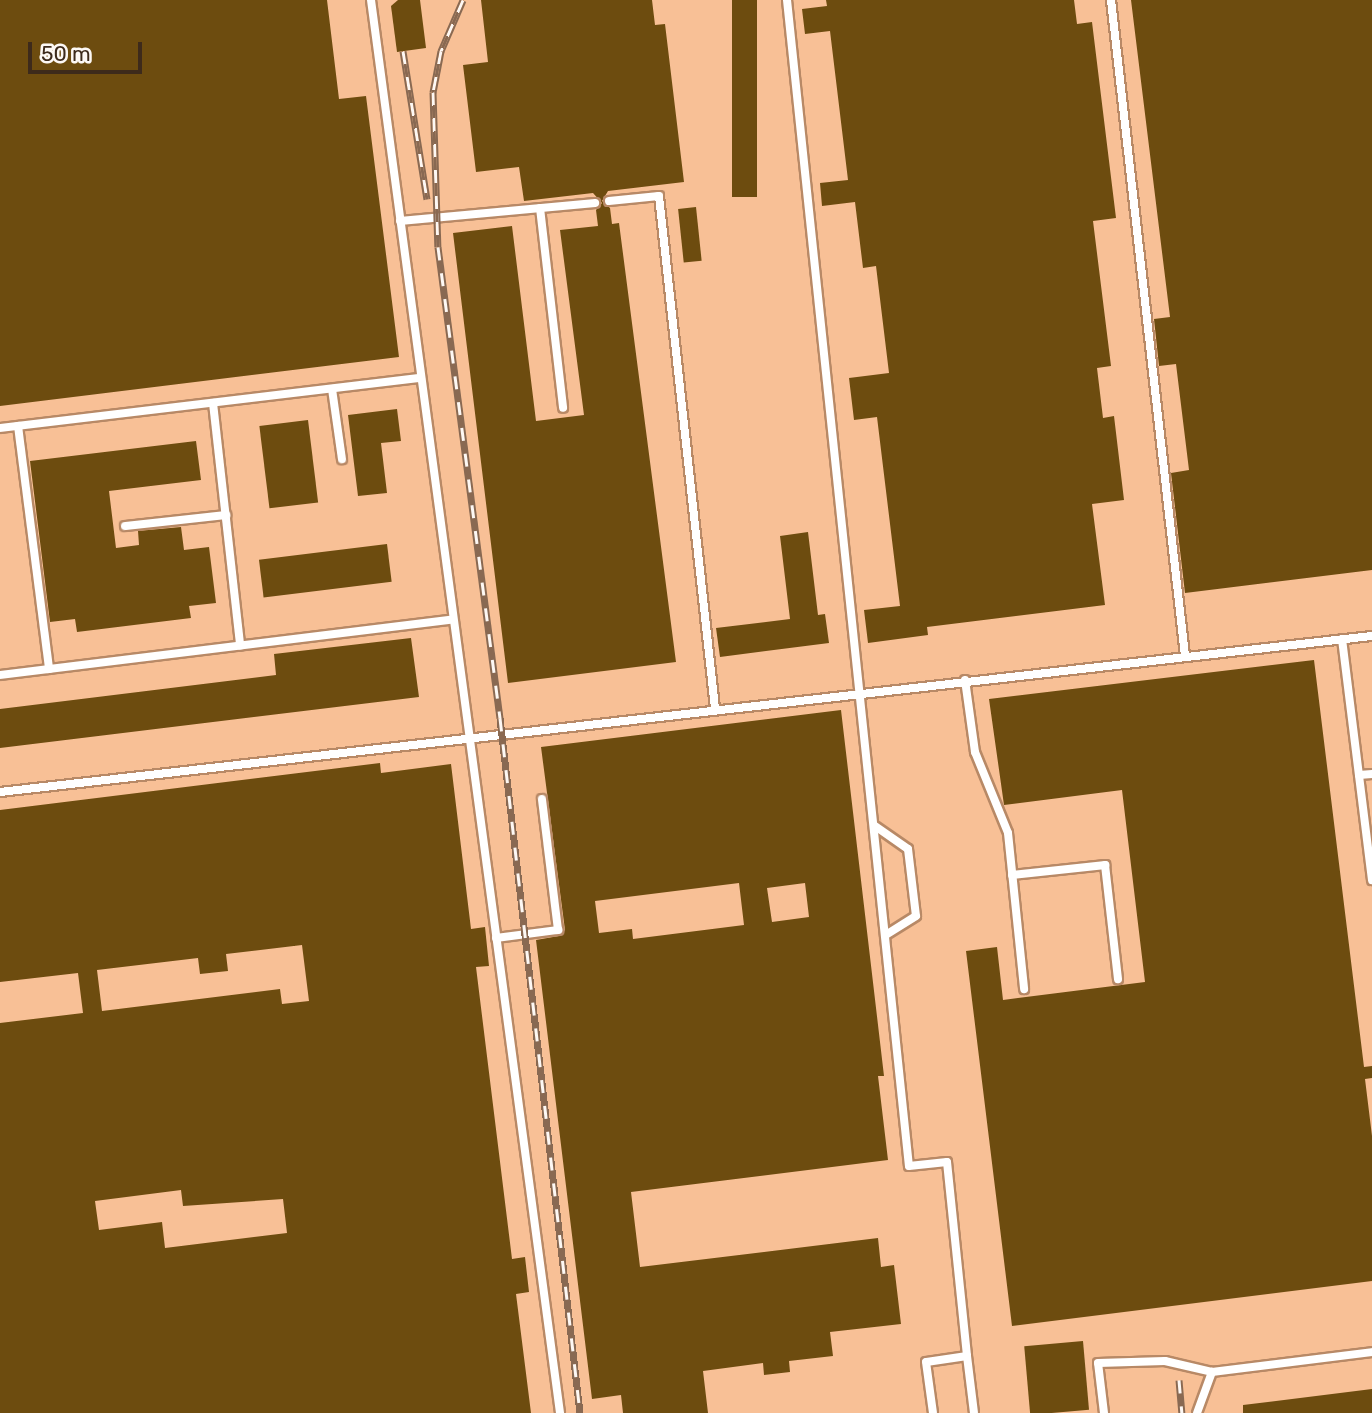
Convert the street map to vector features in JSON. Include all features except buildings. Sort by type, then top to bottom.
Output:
[{"type":"lane","points":[[371,0],[560,1413]]},
{"type":"lane","points":[[787,0],[862,692],[909,1166],[947,1162],[974,1413]]},
{"type":"lane","points":[[1111,0],[1185,656]]},
{"type":"lane","points":[[609,201],[659,196],[715,708]]},
{"type":"lane","points":[[400,221],[595,203]]},
{"type":"lane","points":[[540,208],[563,408]]},
{"type":"lane","points":[[0,428],[421,378]]},
{"type":"lane","points":[[332,389],[342,459]]},
{"type":"lane","points":[[213,403],[240,645]]},
{"type":"lane","points":[[18,426],[49,669]]},
{"type":"lane","points":[[125,526],[226,515]]},
{"type":"lane","points":[[0,675],[453,619]]},
{"type":"lane","points":[[0,792],[469,735],[1372,636]]},
{"type":"lane","points":[[1342,639],[1372,880]]},
{"type":"lane","points":[[965,681],[975,752],[1008,833],[1024,989]]},
{"type":"lane","points":[[1359,775],[1372,774]]},
{"type":"lane","points":[[496,937],[558,930],[542,799]]},
{"type":"lane","points":[[875,826],[908,849],[916,916],[886,935]]},
{"type":"lane","points":[[1012,875],[1105,864],[1118,979]]},
{"type":"lane","points":[[1104,1413],[1098,1363],[1165,1361],[1212,1372],[1372,1352]]},
{"type":"lane","points":[[933,1413],[926,1362],[967,1356]]},
{"type":"lane","points":[[1197,1413],[1212,1372]]},
{"type":"shaded area","points":[[0,0],[1372,0],[1372,1413],[0,1413]]},
{"type":"railway","points":[[463,0],[441,51],[433,92],[438,247],[500,718],[580,1413]]},
{"type":"railway","points":[[403,51],[427,199]]},
{"type":"railway","points":[[1179,1380],[1182,1413]]}]
